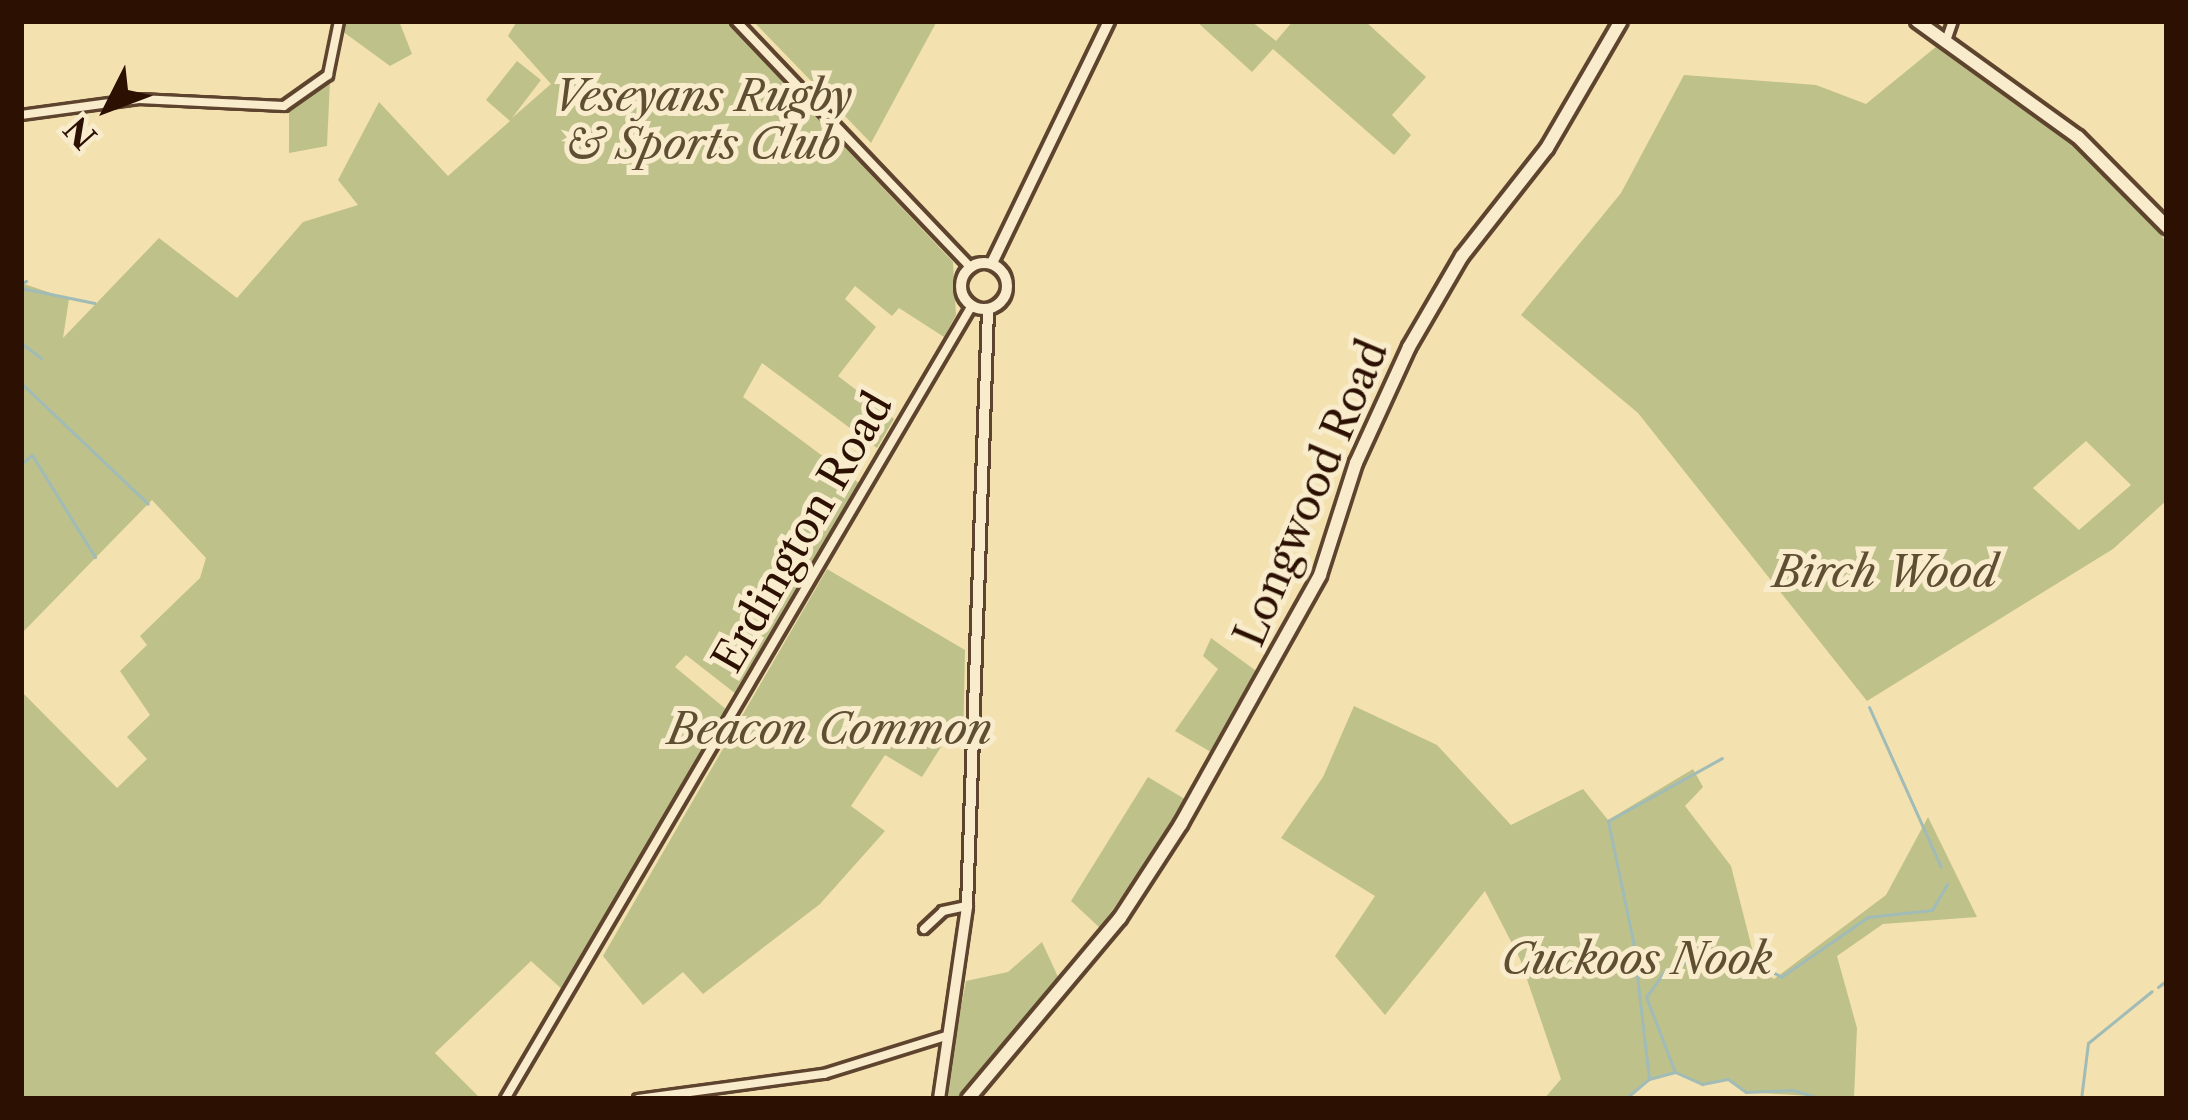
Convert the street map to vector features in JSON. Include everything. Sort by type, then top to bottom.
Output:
[{"type":"main road","name":"Longwood Road","points":[[968,1099],[1120,918],[1181,824],[1320,575],[1356,463],[1409,347],[1462,256],[1547,148],[1621,21]]},
{"type":"main road","points":[[1918,21],[1947,38],[2110,164],[2167,227]]},
{"type":"street","points":[[21,116],[139,98],[284,106],[328,75],[339,21]]},
{"type":"street","points":[[736,21],[970,267]]},
{"type":"street","points":[[970,267],[993,261],[1109,21]]},
{"type":"street","points":[[1947,38],[1953,21]]},
{"type":"street","points":[[938,1099],[968,906],[988,312],[1003,291],[1003,271],[993,261]]},
{"type":"street","points":[[970,267],[964,292],[970,307],[988,312]]},
{"type":"street","name":"Erdington Road","points":[[505,1099],[970,307]]},
{"type":"street","points":[[924,929],[944,911],[968,906]]},
{"type":"street","points":[[638,1099],[824,1074],[950,1034]]},
{"type":"green space","points":[[341,21],[399,21],[412,54],[390,66],[342,31]]},
{"type":"green space","name":"Veseyans Rugby & Sports Club","points":[[517,21],[726,21],[953,262],[956,315],[944,337],[899,308],[892,316],[855,286],[845,299],[876,327],[838,376],[894,419],[877,448],[762,363],[743,397],[859,483],[736,694],[686,655],[675,667],[727,710],[564,991],[531,961],[435,1053],[481,1099],[21,1099],[21,691],[117,788],[147,759],[127,737],[150,715],[120,671],[147,645],[140,636],[200,578],[206,558],[152,500],[21,634],[21,283],[69,299],[63,338],[159,238],[237,298],[303,222],[358,205],[338,180],[379,102],[448,176],[510,121],[486,100],[517,61],[541,80],[512,118],[551,84],[508,36]]},
{"type":"green space","points":[[753,21],[937,21],[871,143]]},
{"type":"green space","points":[[1196,21],[1251,21],[1276,41],[1293,21],[1365,21],[1426,77],[1392,115],[1411,135],[1394,155],[1273,49],[1252,72]]},
{"type":"green space","name":"Birch Wood","points":[[1937,46],[2093,160],[2134,197],[2167,244],[2167,500],[2113,549],[1867,701],[1638,413],[1521,315],[1621,193],[1684,75],[1816,85],[1866,104]],"holes":[[[2086,441],[2131,485],[2079,530],[2033,488]]]},
{"type":"green space","points":[[330,81],[327,146],[289,153],[289,109]]},
{"type":"green space","name":"Beacon Common","points":[[827,569],[965,650],[963,748],[946,739],[922,777],[885,755],[851,806],[885,831],[820,904],[703,994],[683,972],[643,1005],[603,956]]},
{"type":"green space","points":[[1211,638],[1259,673],[1216,755],[1175,731],[1218,669],[1203,656]]},
{"type":"green space","name":"Cuckoos Nook","points":[[1354,706],[1437,745],[1511,825],[1583,789],[1608,820],[1693,769],[1703,787],[1685,806],[1731,866],[1757,968],[1774,979],[1886,895],[1928,817],[1977,917],[1883,924],[1837,956],[1857,1028],[1854,1099],[1746,1092],[1728,1079],[1702,1084],[1675,1072],[1649,1079],[1625,1099],[1544,1099],[1561,1079],[1520,959],[1485,891],[1385,1015],[1335,956],[1375,896],[1281,838],[1323,777]]},
{"type":"green space","points":[[1148,777],[1188,801],[1100,928],[1071,901]]},
{"type":"green space","points":[[1042,942],[1059,979],[961,1099],[943,1099],[966,981],[1008,972]]},
{"type":"waterway","points":[[21,284],[26,281]]},
{"type":"waterway","points":[[21,288],[94,303]]},
{"type":"waterway","points":[[21,343],[41,358]]},
{"type":"waterway","points":[[21,383],[148,504]]},
{"type":"waterway","points":[[21,464],[32,455],[95,557]]},
{"type":"waterway","points":[[1869,707],[1941,867]]},
{"type":"waterway","points":[[1649,1079],[1633,941],[1608,821],[1722,758]]},
{"type":"waterway","points":[[1625,1099],[1649,1079],[1675,1072],[1646,997],[1665,971],[1697,957],[1746,958],[1781,977],[1868,917],[1932,910],[1947,884]]},
{"type":"waterway","points":[[2158,987],[2167,980]]},
{"type":"waterway","points":[[2081,1099],[2088,1043],[2152,991]]},
{"type":"waterway","points":[[1675,1072],[1702,1084],[1728,1079],[1746,1092],[1793,1090],[1822,1099]]}]
